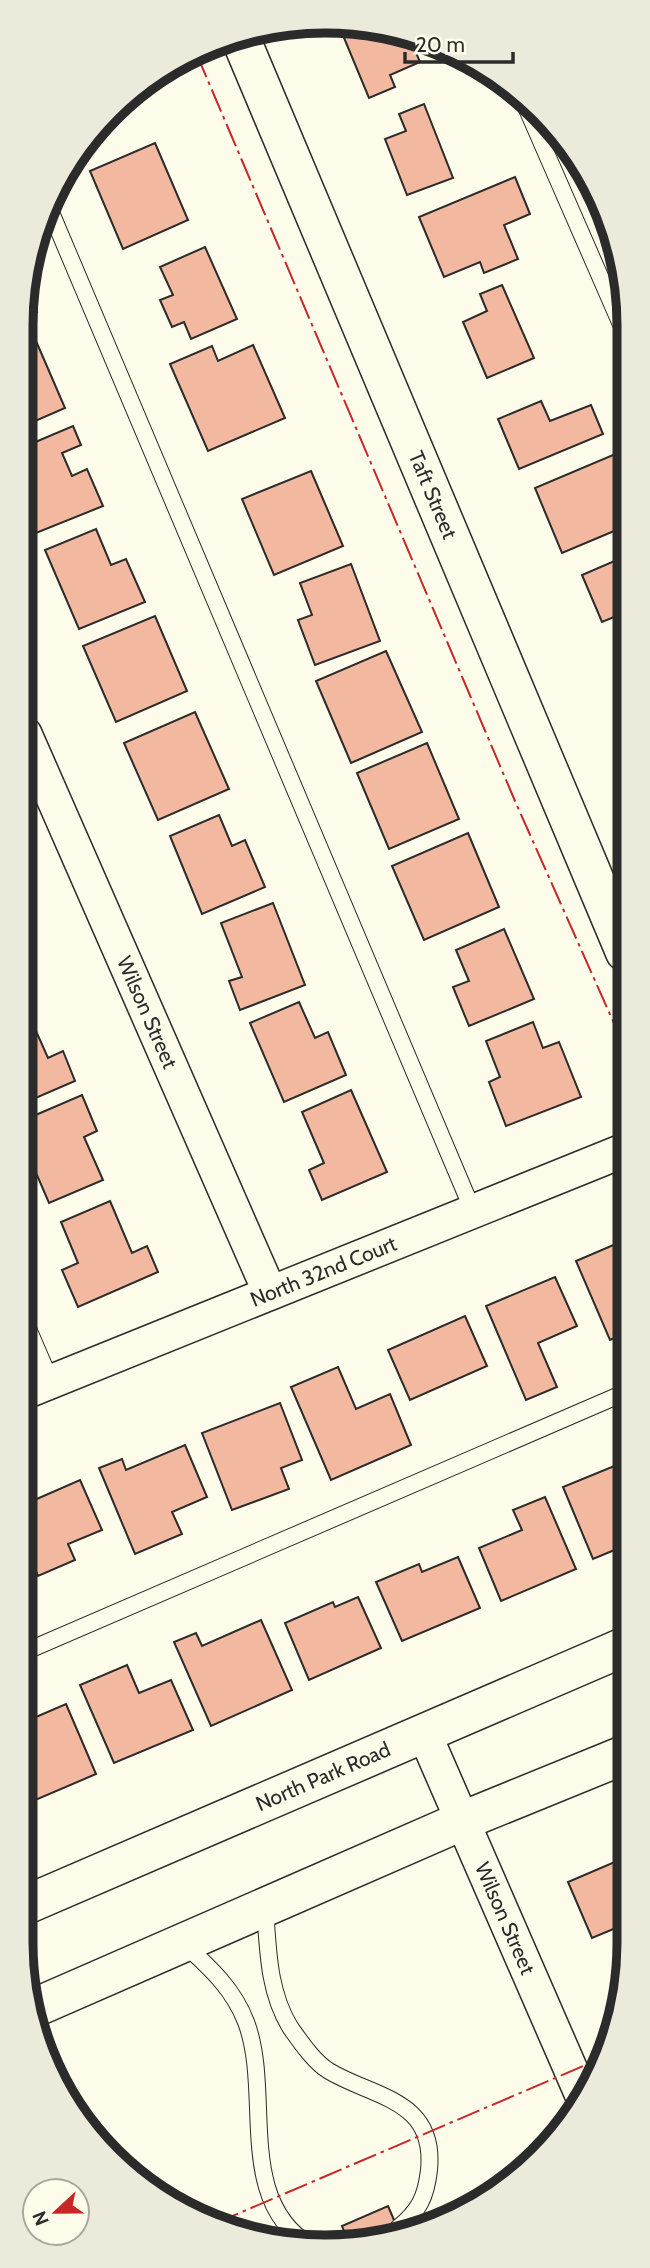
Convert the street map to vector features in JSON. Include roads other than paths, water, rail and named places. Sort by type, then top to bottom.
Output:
[{"type":"street","name":"Taft Street","points":[[243,45],[617,933]]},
{"type":"street","name":"Wilson Street","points":[[33,752],[270,1293]]},
{"type":"street","name":"North 32nd Court","points":[[37,1387],[617,1153]]},
{"type":"street","name":"North Park Road","points":[[33,1902],[617,1650]]},
{"type":"street","name":"Wilson Street","points":[[425,1735],[583,2080]]},
{"type":"street","points":[[40,2005],[463,1821],[617,1758]]},
{"type":"lane","points":[[532,120],[616,314]]},
{"type":"lane","points":[[53,218],[473,1211]]},
{"type":"lane","points":[[33,1367],[37,1387]]},
{"type":"lane","points":[[33,1648],[617,1396]]},
{"type":"lane","points":[[265,1907],[276,1996],[290,2026],[327,2069],[387,2095],[415,2116],[429,2141],[426,2193],[415,2214],[402,2225]]},
{"type":"lane","points":[[183,1943],[229,1987],[247,2025],[268,2193],[293,2233]]}]
